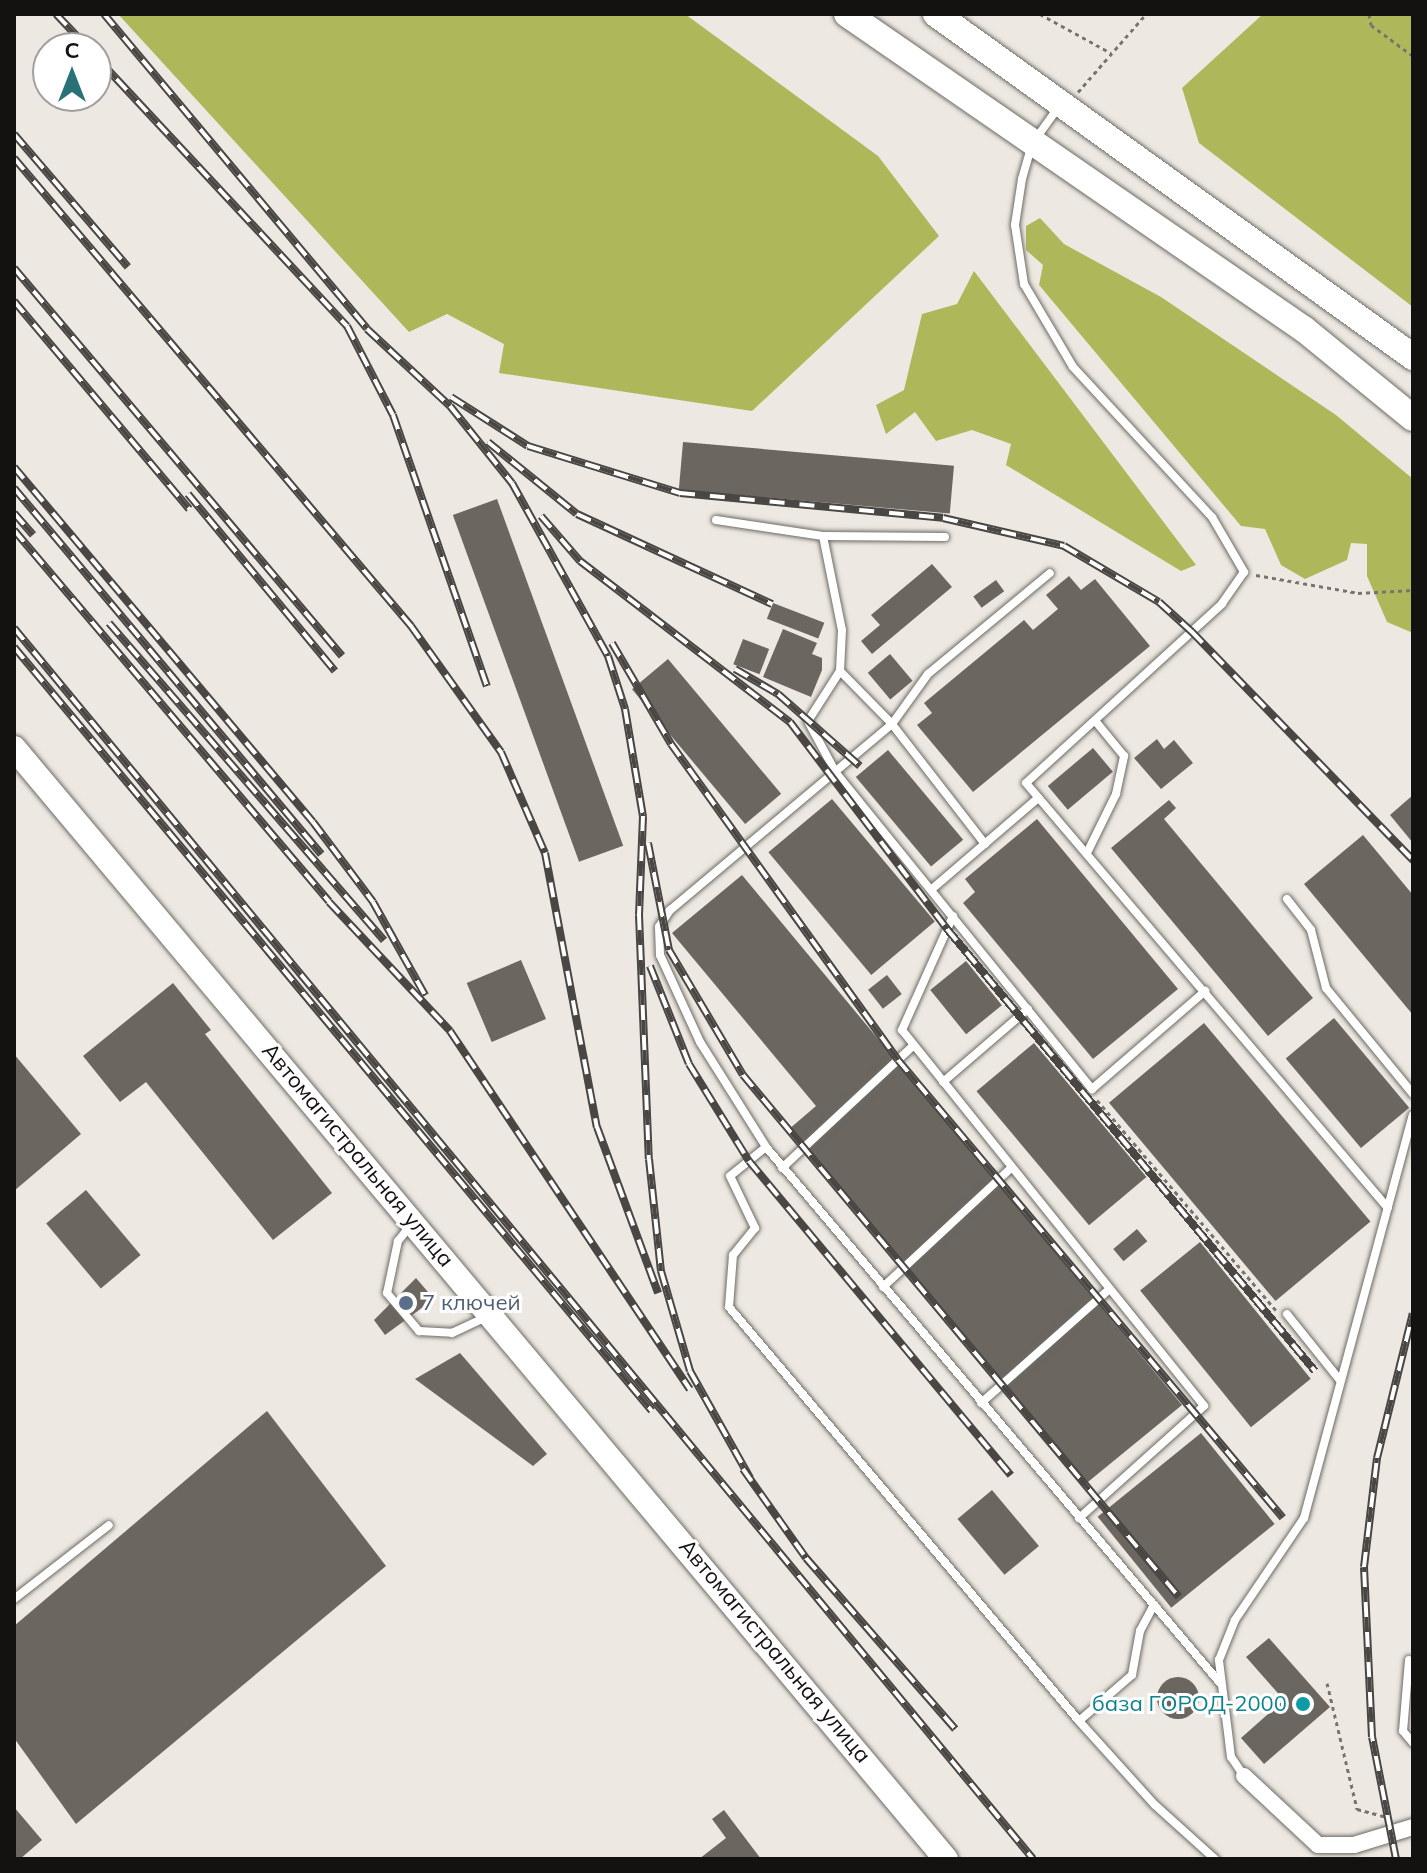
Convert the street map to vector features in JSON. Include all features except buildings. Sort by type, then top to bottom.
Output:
[{"type":"main road","points":[[847,14],[1305,330],[1413,418]]},
{"type":"main road","points":[[936,14],[1070,97],[1413,357]]},
{"type":"main road","name":"Автомагистральная улица","points":[[14,748],[494,1314],[946,1859]]},
{"type":"street","points":[[1244,1776],[1318,1845],[1354,1845],[1413,1827]]},
{"type":"lane","points":[[1070,97],[1032,144],[1015,211],[1024,284],[1073,367],[1212,517],[1244,572],[1222,604],[1097,723],[1026,783],[1388,1208]]},
{"type":"lane","points":[[716,520],[823,536],[945,537]]},
{"type":"lane","points":[[823,536],[841,618],[840,671],[808,721],[836,773],[1092,1089],[1205,991]]},
{"type":"lane","points":[[1050,573],[928,674],[892,724],[670,910],[659,927],[660,955],[700,1042],[782,1168],[1221,1684]]},
{"type":"lane","points":[[840,671],[892,724],[985,844]]},
{"type":"lane","points":[[1087,853],[1116,794],[1124,756],[1097,723]]},
{"type":"lane","points":[[932,889],[1038,798]]},
{"type":"lane","points":[[1287,899],[1311,930],[1326,988],[1413,1094]]},
{"type":"lane","points":[[953,916],[902,1030],[1107,1291],[1204,1406],[1079,1518]]},
{"type":"lane","points":[[943,1082],[1028,1009]]},
{"type":"lane","points":[[782,1168],[914,1045]]},
{"type":"lane","points":[[1244,1776],[1231,1757],[1219,1660],[1235,1620],[1304,1518],[1339,1379],[1413,1115]]},
{"type":"lane","points":[[766,1147],[730,1176],[755,1228],[733,1255],[729,1307],[1079,1721],[1155,1805],[1215,1859]]},
{"type":"lane","points":[[883,1287],[1011,1168]]},
{"type":"lane","points":[[414,1222],[398,1241],[387,1293],[419,1331],[452,1333],[494,1314]]},
{"type":"lane","points":[[981,1403],[1107,1291]]},
{"type":"lane","points":[[1287,1314],[1339,1379]]},
{"type":"lane","points":[[14,1599],[109,1525]]},
{"type":"lane","points":[[1079,1721],[1132,1675],[1140,1631],[1154,1605]]},
{"type":"lane","points":[[1409,1660],[1403,1731],[1413,1743]]},
{"type":"path","points":[[1040,14],[1111,53]]},
{"type":"path","points":[[1070,97],[1146,14]]},
{"type":"path","points":[[1369,14],[1371,25],[1413,56]]},
{"type":"path","points":[[1244,572],[1358,593],[1413,590]]},
{"type":"path","points":[[1092,1089],[1274,1309],[1287,1314]]},
{"type":"path","points":[[1327,1683],[1357,1809],[1395,1817]]},
{"type":"green space","points":[[118,14],[685,14],[878,156],[939,236],[752,411],[499,373],[504,344],[447,314],[409,332]]},
{"type":"green space","points":[[1263,14],[1413,14],[1413,307],[1199,143],[1182,88]]},
{"type":"green space","points":[[1040,218],[1064,244],[1161,297],[1336,415],[1413,479],[1413,633],[1387,622],[1367,576],[1367,544],[1351,543],[1347,560],[1305,579],[1281,565],[1265,529],[1241,526],[1039,285],[1043,265],[1026,250],[1026,226]]},
{"type":"green space","points":[[974,271],[1196,565],[1181,571],[1006,465],[1011,444],[972,430],[936,441],[915,412],[886,434],[876,405],[904,390],[922,314],[957,304]]},
{"type":"railway","points":[[56,14],[73,32]]},
{"type":"railway","points":[[104,14],[367,329],[450,406],[512,483],[608,656],[625,709],[643,816],[639,915],[649,1159],[661,1271],[690,1371],[750,1478]]},
{"type":"railway","points":[[112,74],[347,326],[393,415],[487,686]]},
{"type":"railway","points":[[14,134],[128,267]]},
{"type":"railway","points":[[14,158],[411,626],[501,752],[545,853],[597,1127],[658,1293]]},
{"type":"railway","points":[[14,268],[342,656]]},
{"type":"railway","points":[[14,301],[189,509]]},
{"type":"railway","points":[[451,397],[528,446],[680,493],[943,518],[1064,546],[1159,602],[1192,632],[1413,860]]},
{"type":"railway","points":[[488,442],[577,514],[772,604]]},
{"type":"railway","points":[[14,467],[313,822],[373,902],[425,995]]},
{"type":"railway","points":[[14,488],[321,854]]},
{"type":"railway","points":[[188,494],[335,671]]},
{"type":"railway","points":[[14,513],[33,535]]},
{"type":"railway","points":[[541,516],[580,561],[790,722],[947,929],[1315,1371]]},
{"type":"railway","points":[[14,530],[329,902],[450,1031],[690,1389]]},
{"type":"railway","points":[[109,623],[384,940]]},
{"type":"railway","points":[[14,628],[1033,1859]]},
{"type":"railway","points":[[612,643],[671,744],[898,1060],[1283,1518]]},
{"type":"railway","points":[[14,647],[652,1411]]},
{"type":"railway","points":[[735,669],[778,694],[860,766]]},
{"type":"railway","points":[[648,843],[669,950],[743,1075],[1179,1597]]},
{"type":"railway","points":[[650,966],[689,1064],[749,1161],[1011,1475]]},
{"type":"railway","points":[[1396,1859],[1372,1737],[1364,1567],[1377,1458],[1413,1313]]},
{"type":"railway","points":[[743,1469],[806,1558],[955,1729]]},
{"type":"place","name":"7 ключей","points":[[406,1303]]},
{"type":"place","name":"база ГОРОД-2000","points":[[1303,1704]]}]
